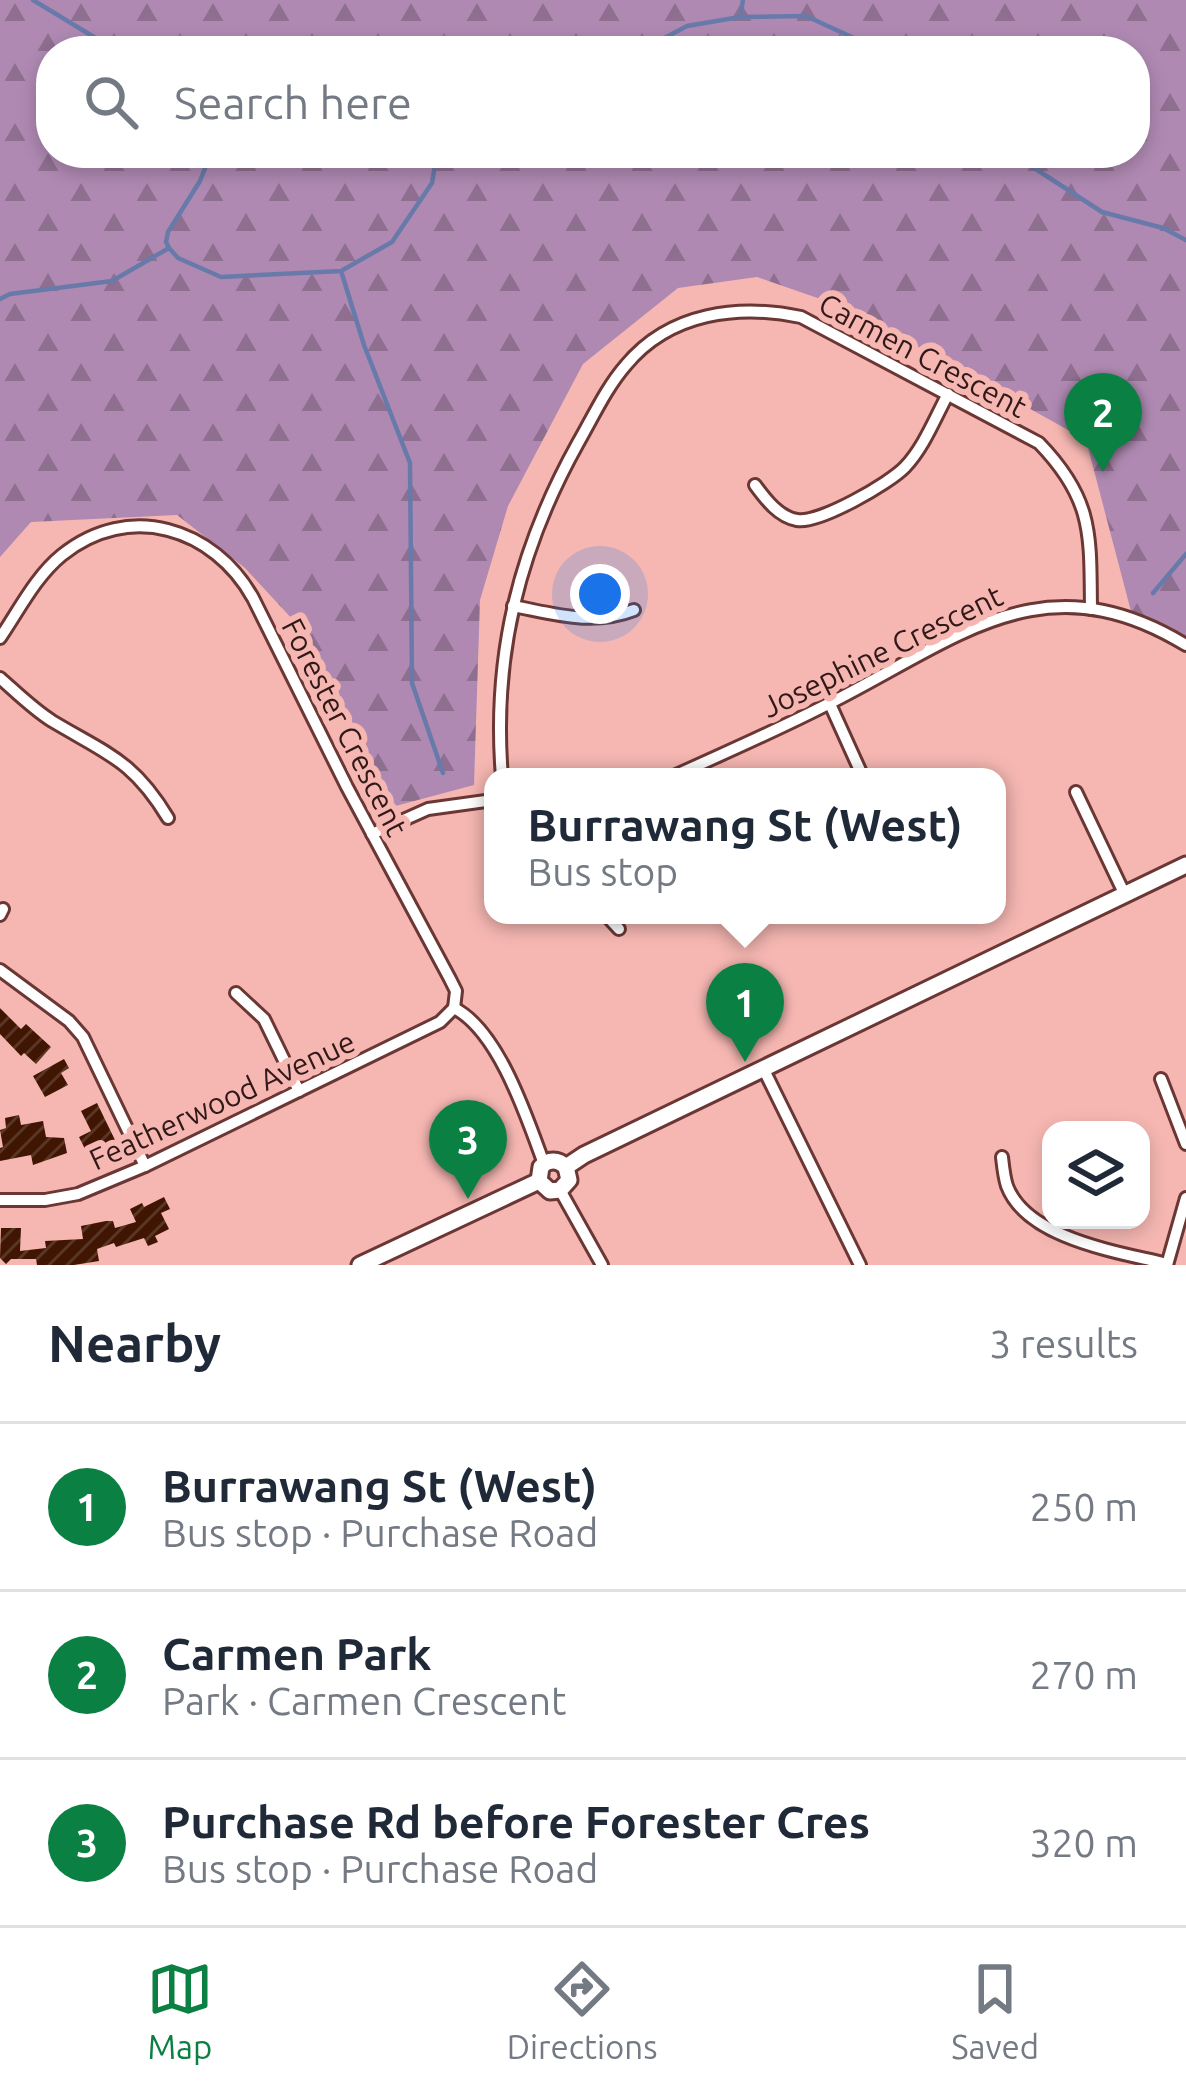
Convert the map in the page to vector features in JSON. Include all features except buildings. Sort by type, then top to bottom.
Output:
[{"type":"main road","points":[[566,1167],[1186,865]]},
{"type":"main road","points":[[360,1265],[542,1173],[553,1161],[566,1167]]},
{"type":"main road","points":[[542,1173],[550,1191],[560,1190],[568,1180],[566,1167]]},
{"type":"street","name":"Carmen Crescent","points":[[501,768],[502,652],[538,523],[626,364],[653,340],[687,322],[732,309],[801,317],[1039,443],[1066,470],[1082,505],[1090,536],[1091,609]]},
{"type":"street","points":[[755,485],[779,512],[794,520],[812,520],[893,478],[908,464],[948,394]]},
{"type":"street","name":"Forester Crescent","points":[[0,638],[43,574],[62,554],[90,538],[136,528],[182,532],[216,551],[237,570],[456,991],[454,1009],[476,1022],[496,1051],[542,1173]]},
{"type":"street","points":[[513,606],[583,620],[610,619],[634,610]]},
{"type":"street","name":"Josephine Crescent","points":[[691,768],[830,704],[991,620],[1055,606],[1091,609],[1145,622],[1186,645]]},
{"type":"street","points":[[0,678],[37,710],[106,748],[131,768],[168,818]]},
{"type":"street","points":[[830,704],[859,768]]},
{"type":"street","points":[[1076,792],[1125,895]]},
{"type":"street","points":[[372,834],[428,809],[484,801]]},
{"type":"street","points":[[614,924],[619,929]]},
{"type":"street","points":[[0,970],[69,1021],[83,1037],[145,1166]]},
{"type":"street","points":[[236,993],[263,1019],[298,1091]]},
{"type":"street","name":"Featherwood Avenue","points":[[0,1200],[78,1194],[145,1166],[440,1022],[454,1009]]},
{"type":"street","points":[[763,1068],[860,1265]]},
{"type":"street","points":[[1160,1079],[1186,1144]]},
{"type":"street","points":[[1002,1157],[1007,1187],[1024,1210],[1053,1230],[1087,1245],[1167,1264],[1186,1198]]},
{"type":"street","points":[[560,1190],[602,1265]]},
{"type":"green space","points":[[0,0],[1186,0],[1186,650],[1133,619],[1086,440],[852,310],[757,277],[678,288],[583,364],[508,506],[480,600],[474,785],[388,808],[307,635],[245,568],[177,515],[31,522],[0,557]]},
{"type":"waterway","points":[[33,0],[92,36]]},
{"type":"waterway","points":[[740,17],[743,0]]},
{"type":"waterway","points":[[668,36],[687,26],[740,17],[806,16],[849,36]]},
{"type":"waterway","points":[[169,248],[168,232],[205,168]]},
{"type":"waterway","points":[[0,299],[112,281],[169,248],[178,258],[221,277],[341,271],[392,242],[432,183],[434,168]]},
{"type":"waterway","points":[[1034,168],[1102,212],[1163,228],[1186,240]]},
{"type":"waterway","points":[[342,274],[410,463],[412,683],[443,773]]},
{"type":"waterway","points":[[1153,593],[1186,554]]},
{"type":"place","name":"Carmen Park","points":[[1103,472]]},
{"type":"place","name":"Burrawang St (West)","points":[[745,1062]]},
{"type":"place","name":"Purchase Rd before Forester Cres","points":[[468,1199]]}]
